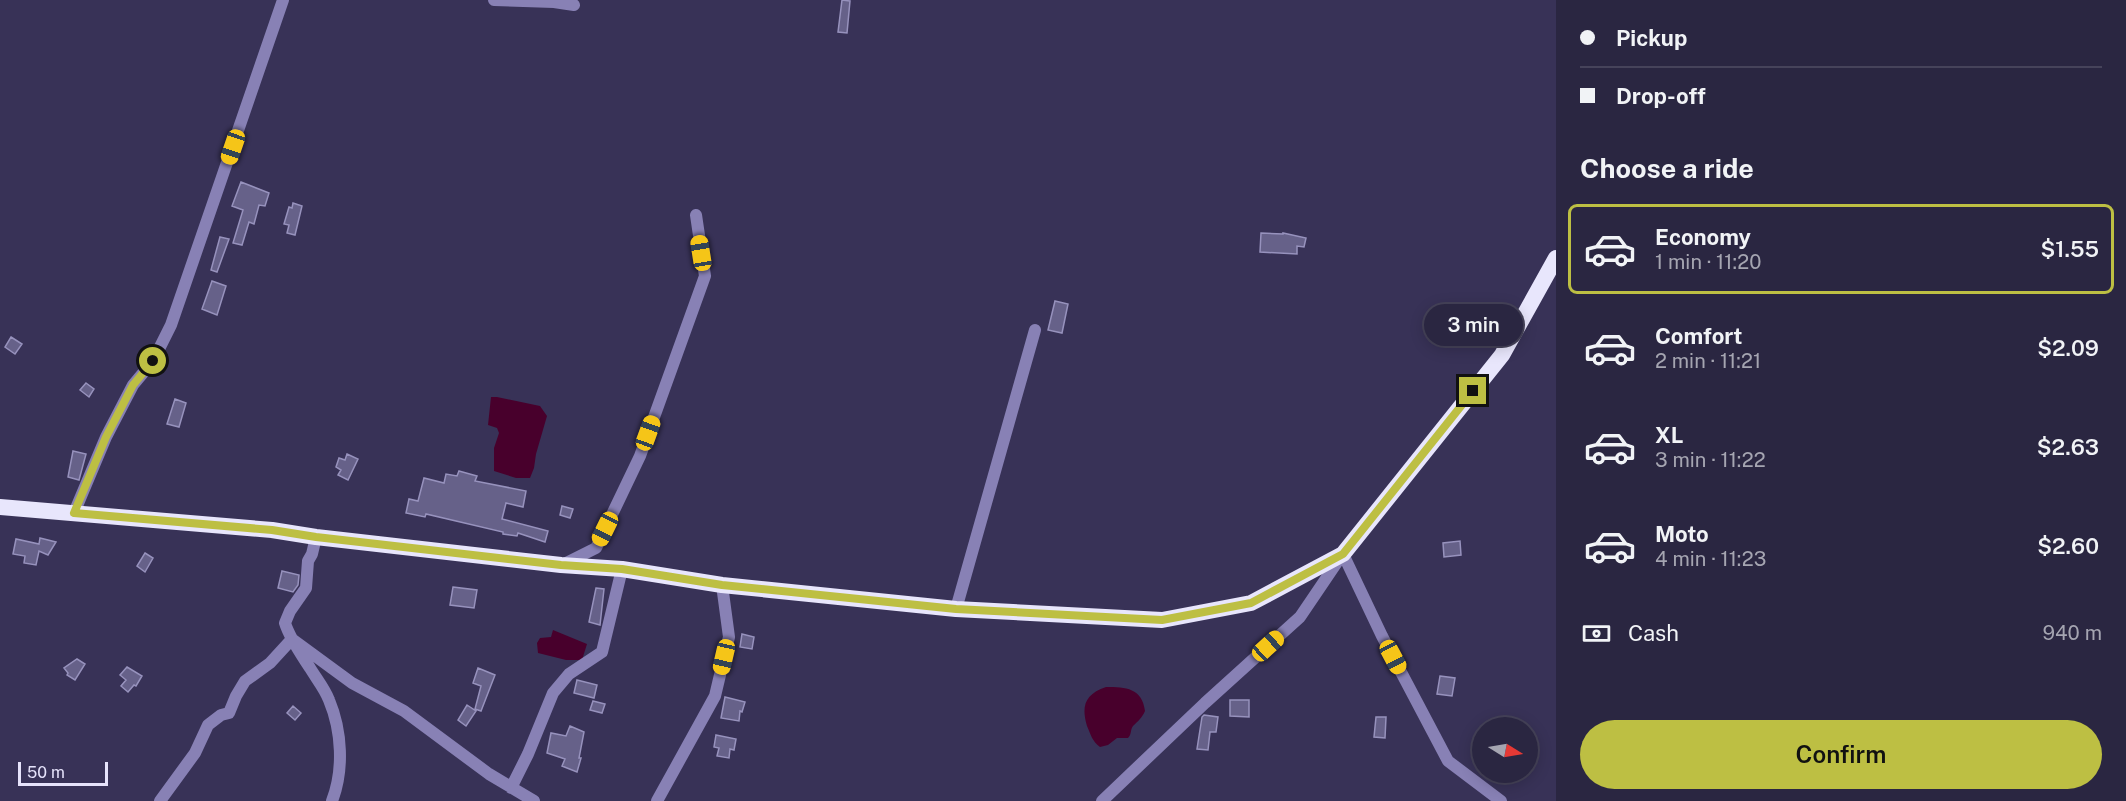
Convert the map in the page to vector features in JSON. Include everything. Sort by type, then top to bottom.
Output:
[{"type":"highway","points":[[0,507],[272,530],[561,565],[622,569],[722,585],[956,609],[1162,620],[1251,603],[1343,554],[1502,355],[1556,258]]},
{"type":"street","points":[[74,513],[106,437],[133,385],[153,361],[171,325],[283,0]]},
{"type":"street","points":[[494,0],[574,5]]},
{"type":"street","points":[[561,565],[596,548],[640,456],[705,276],[696,215]]},
{"type":"street","points":[[956,609],[1035,330]]},
{"type":"street","points":[[316,537],[308,561],[306,588],[290,611],[285,623],[292,639],[329,699],[336,725],[340,753],[339,774],[332,801]]},
{"type":"street","points":[[1102,801],[1205,703],[1300,618],[1343,554]]},
{"type":"street","points":[[1343,554],[1382,636],[1448,761],[1501,801]]},
{"type":"street","points":[[511,788],[528,754],[553,693],[569,674],[602,652],[622,569]]},
{"type":"street","points":[[657,801],[715,696],[729,637],[722,585]]},
{"type":"street","points":[[292,639],[352,683],[404,711],[489,774],[534,801]]},
{"type":"street","points":[[160,801],[195,753],[208,725],[220,715],[229,713],[245,681],[270,663],[292,639]]},
{"type":"shaded area","points":[[491,397],[540,406],[547,416],[530,478],[516,478],[494,471],[494,448],[499,433],[497,428],[488,425]]},
{"type":"shaded area","points":[[553,630],[587,644],[582,660],[566,660],[538,653],[537,643],[540,638],[551,637]]},
{"type":"shaded area","points":[[1106,687],[1132,690],[1137,693],[1145,711],[1133,726],[1128,738],[1117,738],[1108,745],[1100,747],[1093,740],[1084,712],[1089,697]]},
{"type":"building","points":[[842,0],[850,1],[847,33],[838,32]]},
{"type":"building","points":[[241,182],[269,193],[265,206],[259,205],[254,224],[249,222],[242,245],[233,243],[243,210],[232,206]]},
{"type":"building","points":[[293,203],[302,206],[295,235],[287,233],[289,225],[284,224],[289,207],[292,208]]},
{"type":"building","points":[[1261,233],[1283,233],[1306,238],[1304,247],[1297,246],[1297,254],[1260,252]]},
{"type":"building","points":[[220,237],[229,239],[217,272],[211,270]]},
{"type":"building","points":[[212,281],[226,286],[217,315],[202,309]]},
{"type":"building","points":[[1055,301],[1068,304],[1062,333],[1048,330]]},
{"type":"building","points":[[11,337],[22,344],[15,354],[5,347]]},
{"type":"building","points":[[86,383],[94,389],[89,397],[80,390]]},
{"type":"building","points":[[175,399],[186,403],[179,427],[167,424]]},
{"type":"building","points":[[73,451],[86,454],[79,480],[68,477]]},
{"type":"building","points":[[347,454],[358,459],[348,480],[338,475],[341,470],[336,467],[339,458],[345,460]]},
{"type":"building","points":[[459,471],[477,476],[475,481],[526,491],[523,507],[506,503],[502,519],[548,531],[545,542],[518,533],[517,536],[503,534],[503,532],[426,514],[425,517],[406,513],[409,499],[418,501],[424,478],[444,483],[446,474],[457,476]]},
{"type":"building","points":[[562,506],[573,509],[570,518],[560,515]]},
{"type":"building","points":[[40,538],[56,542],[48,555],[39,551],[36,565],[24,563],[25,556],[13,554],[16,539],[39,544]]},
{"type":"building","points":[[1460,541],[1461,555],[1444,557],[1443,543]]},
{"type":"building","points":[[145,553],[153,558],[145,572],[137,566]]},
{"type":"building","points":[[282,571],[299,575],[298,585],[293,592],[278,588]]},
{"type":"building","points":[[453,587],[477,590],[474,608],[450,605]]},
{"type":"building","points":[[596,588],[604,589],[600,625],[589,622]]},
{"type":"building","points":[[742,634],[754,637],[752,649],[740,647]]},
{"type":"building","points":[[77,659],[85,664],[75,680],[67,675],[64,668]]},
{"type":"building","points":[[127,667],[142,676],[136,686],[134,685],[128,692],[121,686],[126,680],[120,675]]},
{"type":"building","points":[[478,668],[495,675],[481,711],[475,709],[481,686],[473,683]]},
{"type":"building","points":[[1440,676],[1455,678],[1452,696],[1437,694]]},
{"type":"building","points":[[577,680],[597,685],[594,698],[574,693]]},
{"type":"building","points":[[725,697],[745,702],[742,712],[740,711],[739,721],[721,718]]},
{"type":"building","points":[[1230,700],[1249,700],[1249,717],[1230,716]]},
{"type":"building","points":[[593,701],[605,704],[602,713],[590,710]]},
{"type":"building","points":[[467,705],[476,711],[466,726],[458,720]]},
{"type":"building","points":[[293,706],[301,713],[295,720],[287,713]]},
{"type":"building","points":[[1204,715],[1218,717],[1216,732],[1210,732],[1208,750],[1197,749]]},
{"type":"building","points":[[1376,717],[1386,717],[1385,738],[1374,737]]},
{"type":"building","points":[[570,726],[584,732],[577,772],[562,766],[565,759],[547,753],[551,733],[566,736]]},
{"type":"building","points":[[716,735],[736,739],[734,750],[730,749],[729,758],[717,756],[719,748],[714,747]]},
{"type":"route","points":[[153,361],[133,385],[106,437],[74,513],[272,530],[561,565],[622,569],[722,585],[956,609],[1162,620],[1251,603],[1343,554],[1473,391]]}]
